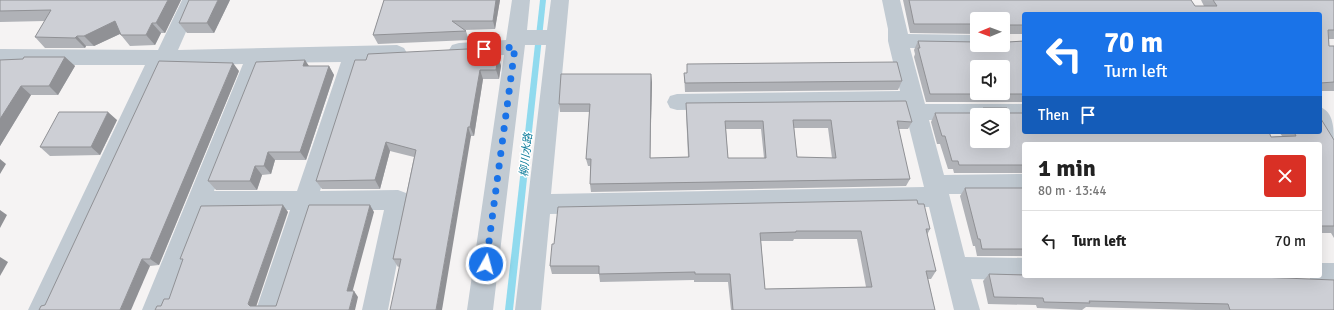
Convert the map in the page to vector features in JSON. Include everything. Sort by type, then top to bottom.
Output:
[{"type":"street","points":[[41,310],[191,0]]},
{"type":"street","points":[[480,310],[521,0]]},
{"type":"street","points":[[528,310],[560,0]]},
{"type":"street","points":[[891,0],[898,29],[898,41],[967,310]]},
{"type":"street","points":[[439,51],[556,37]]},
{"type":"street","points":[[898,41],[970,42]]},
{"type":"street","points":[[0,57],[162,58],[353,56],[416,52]]},
{"type":"street","points":[[269,310],[353,56]]},
{"type":"street","points":[[155,310],[256,57]]},
{"type":"street","points":[[677,102],[915,105],[1022,112]]},
{"type":"street","points":[[1322,118],[1334,136]]},
{"type":"street","points":[[539,204],[936,191],[1022,184]]},
{"type":"street","points":[[198,201],[398,200],[375,310]]},
{"type":"street","points":[[957,268],[1022,269]]},
{"type":"street","points":[[1322,274],[1334,274]]},
{"type":"building","points":[[0,0],[168,0],[156,23],[152,23],[146,35],[121,35],[115,21],[84,36],[77,36],[75,38],[35,37],[51,10],[0,11]]},
{"type":"building","points":[[189,0],[218,0],[207,23],[179,23]]},
{"type":"building","points":[[384,0],[496,0],[493,21],[452,21],[466,31],[373,35]]},
{"type":"building","points":[[909,0],[1191,0],[1195,6],[1217,6],[1213,0],[1334,0],[1334,30],[1328,30],[1329,46],[1334,46],[1334,82],[1322,83],[1322,12],[1022,12],[1022,25],[1010,25],[1010,12],[970,12],[970,24],[914,24]]},
{"type":"building","points":[[918,41],[970,42],[970,52],[1010,52],[1010,42],[1022,41],[1022,94],[1010,94],[1010,60],[970,60],[970,94],[930,94],[918,48],[920,48]]},
{"type":"building","points":[[487,48],[498,56],[496,70],[480,70],[470,127],[468,127],[436,310],[390,310],[401,259],[393,259],[416,150],[386,142],[375,180],[316,181],[355,60],[366,60],[368,54]]},
{"type":"building","points":[[24,57],[65,57],[49,86],[21,86],[0,119],[0,60],[23,59]]},
{"type":"building","points":[[305,60],[303,66],[329,66],[300,152],[268,152],[264,166],[255,166],[250,181],[208,181],[256,62]]},
{"type":"building","points":[[159,61],[233,63],[150,259],[142,259],[120,310],[39,310],[41,306],[45,305]]},
{"type":"building","points":[[897,62],[902,81],[685,83],[684,73],[687,73],[687,64]]},
{"type":"building","points":[[561,74],[651,74],[650,158],[689,157],[686,103],[906,101],[912,122],[897,121],[910,179],[590,184],[591,159],[586,159],[590,104],[559,104]],"holes":[[[793,120],[831,120],[836,158],[797,157]],[[725,121],[763,121],[766,158],[728,158]]]},
{"type":"building","points":[[59,112],[108,112],[91,147],[40,147]]},
{"type":"building","points":[[935,113],[970,113],[970,148],[1010,148],[1010,113],[1022,113],[1022,134],[1270,134],[1271,137],[1296,136],[1295,134],[1322,134],[1322,121],[1334,140],[1334,226],[1322,226],[1322,142],[1022,142],[1022,165],[959,165],[958,161],[952,161],[945,136],[942,136]]},
{"type":"building","points":[[965,188],[1022,188],[1022,249],[982,249],[980,239],[978,239]]},
{"type":"building","points":[[917,200],[918,204],[924,204],[930,229],[926,229],[936,271],[926,271],[935,310],[733,310],[730,274],[695,274],[695,272],[599,274],[599,266],[550,266],[558,207]],"holes":[[[796,231],[861,231],[872,287],[765,289],[760,233]]]},
{"type":"building","points":[[283,205],[248,304],[250,306],[276,306],[309,205],[370,205],[347,291],[354,291],[349,310],[155,310],[157,306],[161,306],[164,299],[169,299],[183,259],[180,259],[201,206]]},
{"type":"building","points":[[989,274],[1022,275],[1022,278],[1284,278],[1334,280],[1334,310],[1230,310],[1228,304],[1089,301],[1090,303],[1044,302],[1043,298],[994,297]]},
{"type":"waterway","name":"柳川水路","points":[[509,310],[543,0]]},
{"type":"route","points":[[484,49],[515,47],[486,264]]}]
